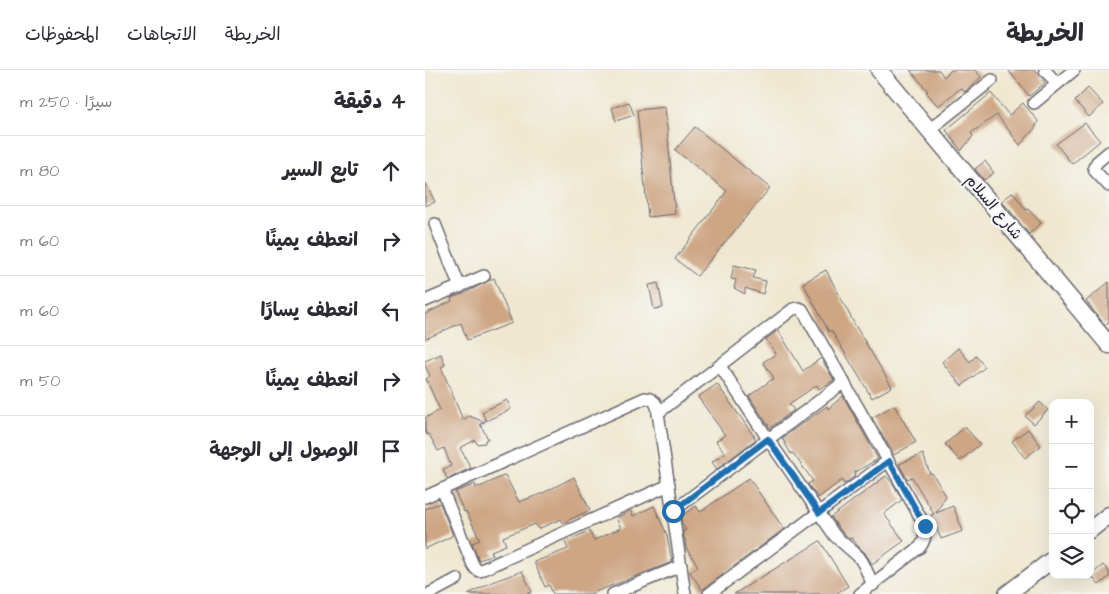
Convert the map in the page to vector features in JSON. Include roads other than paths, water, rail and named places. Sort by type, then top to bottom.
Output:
[{"type":"main road","name":"شارع السلام","points":[[885,72],[929,130],[1109,346]]},
{"type":"main road","points":[[1094,527],[1109,515]]},
{"type":"main road","points":[[1007,594],[1049,562]]},
{"type":"street","points":[[1045,70],[1057,84]]},
{"type":"street","points":[[1034,103],[1074,70]]},
{"type":"street","points":[[929,130],[991,80]]},
{"type":"street","points":[[1109,152],[1094,167],[1109,186]]},
{"type":"street","points":[[435,224],[459,287]]},
{"type":"street","points":[[425,301],[484,276]]},
{"type":"street","points":[[658,414],[793,309],[798,308],[804,311],[925,526],[925,540],[920,547],[860,594]]},
{"type":"street","points":[[720,366],[835,536],[863,563],[873,585]]},
{"type":"street","points":[[673,511],[844,382]]},
{"type":"street","points":[[425,497],[645,398],[650,398],[657,406],[685,594]]},
{"type":"street","points":[[709,594],[889,461]]},
{"type":"street","points":[[442,489],[473,565],[479,571],[669,485]]},
{"type":"street","points":[[613,594],[681,566]]},
{"type":"street","points":[[429,594],[457,579]]}]
